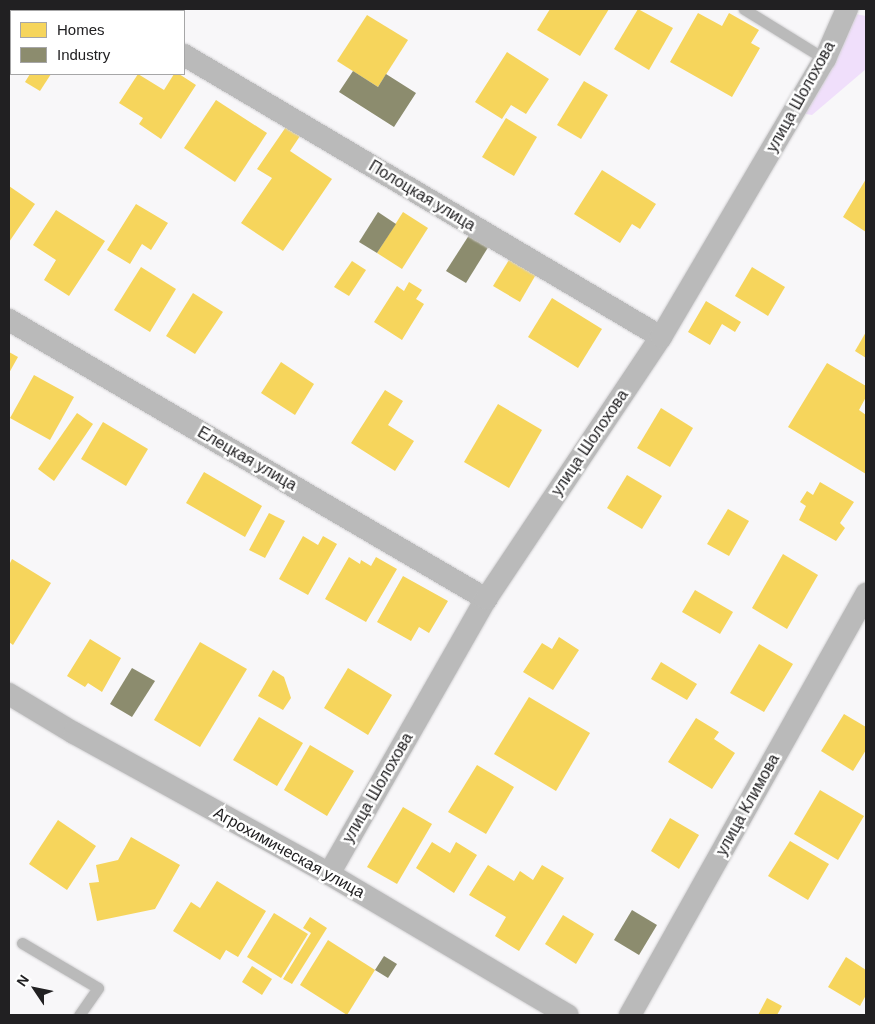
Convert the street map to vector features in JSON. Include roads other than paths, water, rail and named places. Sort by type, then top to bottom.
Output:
[{"type":"street","name":"улица Шолохова","points":[[329,874],[486,599],[660,337],[825,59],[846,9]]},
{"type":"street","name":"Полоцкая улица","points":[[185,56],[660,337]]},
{"type":"street","name":"Елецкая улица","points":[[9,320],[486,599]]},
{"type":"street","name":"улица Климова","points":[[630,1015],[866,594]]},
{"type":"street","name":"Агрохимическая улица","points":[[9,694],[74,733],[329,874],[567,1015]]},
{"type":"lane","points":[[744,9],[825,59]]},
{"type":"lane","points":[[22,942],[98,988],[79,1015]]}]
